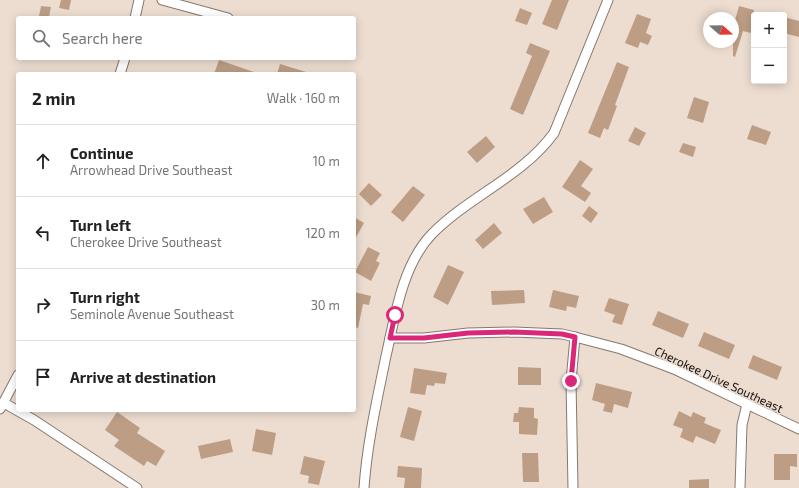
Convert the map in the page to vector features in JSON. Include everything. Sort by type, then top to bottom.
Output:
[{"type":"street","points":[[135,16],[139,0]]},
{"type":"street","points":[[162,0],[221,16]]},
{"type":"street","points":[[364,488],[374,410],[395,315],[406,277],[415,259],[430,236],[456,213],[524,166],[536,155],[554,133],[608,0]]},
{"type":"street","points":[[120,72],[124,60]]},
{"type":"street","name":"Cherokee Drive Southeast","points":[[390,338],[424,338],[468,333],[514,332],[562,334],[621,348],[674,369],[799,429]]},
{"type":"street","points":[[573,488],[571,381],[575,337]]},
{"type":"street","points":[[16,378],[2,406],[34,420],[137,488]]},
{"type":"street","points":[[740,488],[742,425],[747,404]]},
{"type":"building","points":[[61,0],[71,0],[69,10],[59,8]]},
{"type":"building","points":[[552,0],[569,0],[557,30],[542,24]]},
{"type":"building","points":[[41,6],[51,7],[49,16],[39,16]]},
{"type":"building","points":[[739,6],[754,10],[754,12],[751,12],[751,33],[743,31],[739,44],[739,12],[737,12]]},
{"type":"building","points":[[520,8],[532,13],[527,25],[515,21]]},
{"type":"building","points":[[637,14],[651,19],[646,33],[652,36],[648,45],[640,42],[638,48],[625,43]]},
{"type":"building","points":[[787,18],[799,21],[799,37],[787,34]]},
{"type":"building","points":[[530,43],[550,51],[523,115],[510,109],[532,56],[526,53]]},
{"type":"building","points":[[733,48],[738,48],[735,57],[733,56]]},
{"type":"building","points":[[219,60],[254,72],[215,72]]},
{"type":"building","points":[[617,62],[629,67],[615,105],[617,106],[608,130],[604,128],[600,138],[588,133]]},
{"type":"building","points":[[280,64],[306,72],[278,72]]},
{"type":"building","points":[[694,97],[709,102],[703,123],[687,118]]},
{"type":"building","points":[[752,125],[771,132],[766,145],[747,139]]},
{"type":"building","points":[[635,127],[646,133],[639,146],[628,141]]},
{"type":"building","points":[[486,136],[495,147],[477,163],[467,152]]},
{"type":"building","points":[[683,143],[696,147],[693,157],[679,152]]},
{"type":"building","points":[[580,160],[593,169],[581,186],[591,193],[585,202],[562,187]]},
{"type":"building","points":[[369,183],[382,195],[371,206],[359,194]]},
{"type":"building","points":[[413,186],[425,195],[403,222],[391,212]]},
{"type":"building","points":[[544,197],[553,212],[533,224],[523,209]]},
{"type":"building","points":[[589,206],[598,213],[591,223],[582,216]]},
{"type":"building","points":[[356,218],[364,223],[356,237]]},
{"type":"building","points":[[494,223],[502,233],[483,249],[475,240]]},
{"type":"building","points":[[368,247],[380,253],[376,261],[380,263],[371,281],[356,273]]},
{"type":"building","points":[[448,265],[464,272],[448,305],[433,297]]},
{"type":"building","points":[[524,290],[525,303],[492,305],[491,291]]},
{"type":"building","points":[[553,290],[579,296],[576,308],[567,306],[566,311],[549,307]]},
{"type":"building","points":[[356,292],[371,296],[369,305],[363,304],[358,328],[356,328]]},
{"type":"building","points":[[609,298],[629,304],[622,325],[612,322],[615,315],[604,311]]},
{"type":"building","points":[[658,311],[689,324],[683,338],[652,325]]},
{"type":"building","points":[[704,332],[735,345],[729,359],[698,346]]},
{"type":"building","points":[[753,355],[782,367],[777,380],[748,368]]},
{"type":"building","points":[[518,367],[541,368],[541,385],[518,385]]},
{"type":"building","points":[[414,368],[447,373],[445,384],[435,383],[434,386],[427,385],[425,395],[410,393]]},
{"type":"building","points":[[596,383],[632,392],[628,408],[614,404],[612,413],[603,411],[605,404],[592,400]]},
{"type":"building","points":[[408,407],[422,411],[414,441],[400,437]]},
{"type":"building","points":[[519,407],[534,408],[534,418],[538,419],[537,435],[519,434],[519,422],[513,422],[514,413],[518,413]]},
{"type":"building","points":[[679,411],[691,417],[693,412],[706,418],[704,423],[721,430],[715,444],[696,436],[693,443],[680,437],[683,429],[673,425]]},
{"type":"building","points":[[117,412],[140,428],[137,433],[165,451],[156,466],[147,461],[144,466],[114,446],[119,440],[105,430]]},
{"type":"building","points":[[256,429],[276,433],[272,455],[252,451]]},
{"type":"building","points":[[230,439],[233,452],[201,459],[198,446]]},
{"type":"building","points":[[522,453],[538,453],[539,482],[523,482]]},
{"type":"building","points":[[774,454],[797,454],[797,467],[790,466],[790,480],[774,480]]},
{"type":"building","points":[[304,456],[325,461],[319,485],[308,483],[309,476],[300,474]]},
{"type":"building","points":[[398,466],[422,468],[421,488],[404,488],[405,478],[397,477]]},
{"type":"building","points":[[709,479],[709,488],[689,488],[689,480]]},
{"type":"route","points":[[395,315],[390,338],[424,338],[468,333],[514,332],[562,334],[575,337],[571,381]]}]
